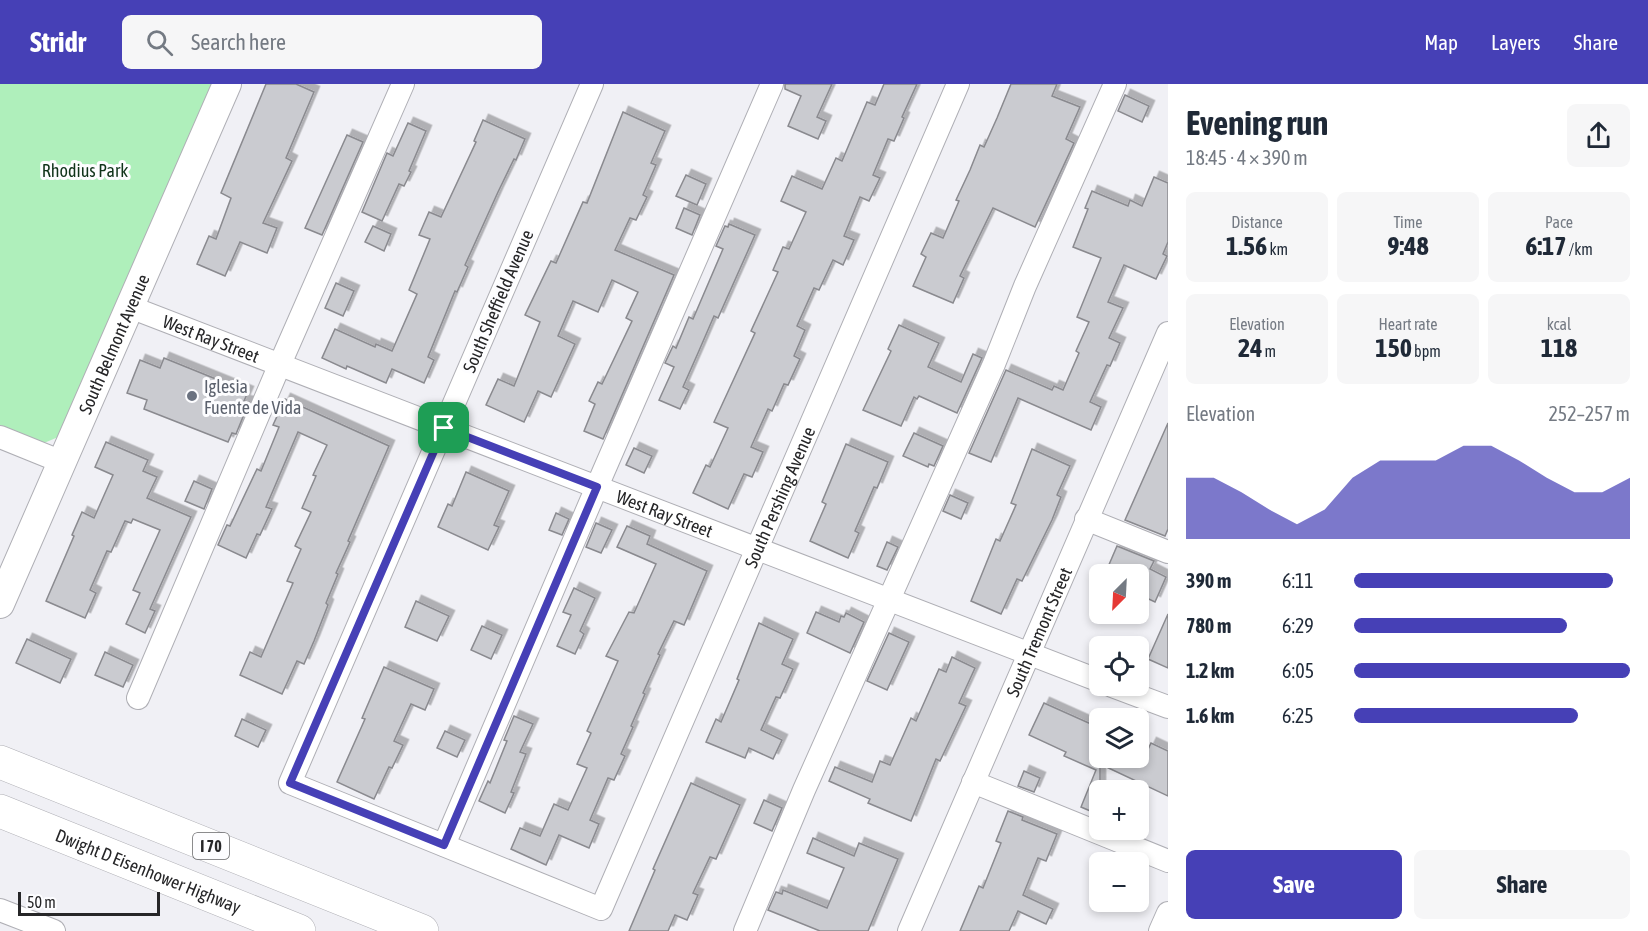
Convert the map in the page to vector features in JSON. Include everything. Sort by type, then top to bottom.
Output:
[{"type":"highway","name":"I 70","points":[[0,762],[422,931]]},
{"type":"highway","name":"Dwight D Eisenhower Highway","points":[[0,811],[299,931]]},
{"type":"main road","name":"South Belmont Avenue","points":[[0,604],[227,84]]},
{"type":"street","points":[[138,698],[280,364],[403,84]]},
{"type":"street","name":"South Sheffield Avenue","points":[[444,845],[290,783],[592,84]]},
{"type":"street","points":[[444,845],[771,84]]},
{"type":"street","name":"South Pershing Avenue","points":[[444,845],[601,909],[958,84]]},
{"type":"street","points":[[745,931],[888,599],[994,364],[1025,286],[1115,84]]},
{"type":"street","name":"West Ray Street","points":[[130,307],[1089,677]]},
{"type":"street","name":"South Tremont Street","points":[[909,931],[1168,333]]},
{"type":"street","points":[[0,437],[62,462]]},
{"type":"street","points":[[1086,519],[1168,552]]},
{"type":"street","points":[[1139,696],[1168,707]]},
{"type":"street","points":[[973,782],[1168,861]]},
{"type":"street","points":[[0,910],[54,931]]},
{"type":"street","points":[[1160,931],[1168,913]]},
{"type":"green space","name":"Rhodius Park","points":[[0,84],[216,84],[63,435],[44,443],[0,425]]},
{"type":"building","points":[[266,84],[296,84],[314,92],[286,158],[292,161],[263,223],[277,228],[267,253],[240,242],[225,276],[197,264],[209,236],[216,239],[231,198],[221,193]]},
{"type":"building","points":[[785,84],[832,84],[817,117],[826,121],[818,139],[788,126],[801,96],[785,89]]},
{"type":"building","points":[[884,84],[917,84],[894,141],[888,139],[873,175],[880,178],[869,201],[860,197],[844,236],[854,240],[843,265],[833,260],[819,290],[814,288],[797,326],[805,330],[794,356],[800,359],[788,385],[784,384],[772,411],[768,409],[751,447],[763,452],[752,477],[744,474],[728,509],[693,493],[706,465],[710,467],[728,428],[714,422],[755,333],[751,331],[778,272],[773,270],[783,247],[789,249],[806,212],[781,201],[792,176],[822,189],[836,158],[842,161],[867,102],[875,105]]},
{"type":"building","points":[[1011,84],[1057,84],[1052,96],[1080,107],[1066,139],[1074,143],[1035,227],[993,208],[960,276],[964,278],[953,303],[913,286],[926,257],[921,254],[931,233],[943,238],[959,201],[956,200],[980,145],[984,147]]},
{"type":"building","points":[[1125,95],[1149,106],[1142,122],[1118,111]]},
{"type":"building","points":[[623,112],[665,131],[651,163],[656,165],[643,195],[647,197],[636,220],[630,218],[615,250],[674,275],[603,439],[584,431],[595,404],[589,401],[598,382],[602,384],[632,321],[626,318],[638,292],[612,280],[598,312],[573,301],[558,336],[575,344],[551,397],[538,391],[524,422],[486,405],[498,379],[514,386],[540,322],[525,315],[551,261],[556,263],[583,202],[587,203]]},
{"type":"building","points":[[483,120],[525,139],[465,265],[468,267],[457,292],[455,291],[428,357],[434,360],[424,383],[392,369],[386,383],[322,358],[335,329],[375,347],[376,344],[392,351],[417,294],[409,290],[430,239],[419,235],[429,212],[441,217],[476,142],[474,141]]},
{"type":"building","points":[[408,123],[426,131],[409,171],[411,172],[404,186],[399,184],[382,221],[362,212],[387,153],[393,156]]},
{"type":"building","points":[[347,135],[363,142],[322,235],[305,228]]},
{"type":"building","points":[[686,175],[706,184],[697,205],[676,196]]},
{"type":"building","points":[[1154,177],[1168,183],[1168,242],[1163,254],[1167,256],[1156,279],[1124,265],[1108,302],[1123,308],[1109,338],[1120,343],[1090,402],[1101,407],[1091,430],[1018,398],[991,462],[969,453],[1006,370],[1052,390],[1054,386],[1063,390],[1089,322],[1077,317],[1101,258],[1073,247],[1088,209],[1085,208],[1092,191],[1128,206],[1130,200],[1142,206]]},
{"type":"building","points":[[684,208],[700,215],[692,235],[676,228]]},
{"type":"building","points":[[729,224],[755,235],[718,318],[714,316],[683,387],[689,390],[680,409],[659,400],[674,367],[665,363],[673,346],[676,348],[689,317],[693,319],[723,249],[716,246],[725,226],[728,227]]},
{"type":"building","points":[[373,226],[391,234],[384,251],[365,242]]},
{"type":"building","points":[[336,283],[354,291],[343,316],[325,308]]},
{"type":"building","points":[[899,325],[939,343],[928,367],[961,382],[973,354],[982,358],[957,413],[919,396],[917,399],[914,397],[901,426],[863,410],[891,351],[888,349]]},
{"type":"building","name":"Iglesia Fuente de Vida","points":[[164,358],[248,392],[244,401],[249,402],[236,434],[232,433],[228,442],[144,409],[147,400],[127,393],[140,360],[160,368]]},
{"type":"building","points":[[285,399],[389,446],[348,541],[350,542],[336,573],[338,574],[326,603],[328,605],[314,641],[304,664],[297,661],[282,694],[240,675],[250,652],[261,657],[293,583],[287,581],[301,549],[295,546],[311,512],[302,508],[316,476],[313,475],[327,445],[298,432],[266,507],[272,509],[246,558],[218,545],[227,525],[230,526],[257,469],[261,471],[279,427],[273,425]]},
{"type":"building","points":[[1168,423],[1168,529],[1165,536],[1125,520]]},
{"type":"building","points":[[914,433],[943,446],[934,466],[929,464],[928,467],[903,456]]},
{"type":"building","points":[[106,442],[148,460],[143,471],[157,477],[147,498],[191,517],[150,609],[155,611],[145,633],[126,624],[140,593],[133,590],[160,530],[133,519],[131,523],[125,521],[111,552],[107,551],[90,590],[96,593],[85,618],[46,601],[82,512],[94,518],[113,475],[95,467]]},
{"type":"building","points":[[846,444],[888,462],[877,488],[874,487],[855,531],[859,533],[848,558],[810,541],[826,504],[822,502]]},
{"type":"building","points":[[634,448],[652,456],[644,473],[626,465]]},
{"type":"building","points":[[1032,449],[1070,466],[1057,495],[1061,497],[1052,520],[1022,581],[1017,579],[1001,614],[971,601],[996,539],[1000,541],[1016,505],[1011,503]]},
{"type":"building","points":[[466,472],[509,491],[494,525],[499,527],[488,550],[438,527],[448,504],[452,506]]},
{"type":"building","points":[[194,481],[212,489],[204,509],[185,501]]},
{"type":"building","points":[[950,495],[968,503],[961,519],[943,511]]},
{"type":"building","points":[[556,513],[569,519],[562,535],[549,530]]},
{"type":"building","points":[[596,523],[612,530],[601,553],[586,547]]},
{"type":"building","points":[[627,526],[650,536],[647,544],[707,571],[684,625],[674,621],[658,654],[660,655],[643,693],[645,694],[621,754],[625,756],[614,780],[608,778],[590,820],[599,824],[589,848],[559,835],[546,865],[511,849],[520,828],[540,836],[554,804],[568,810],[587,768],[577,764],[591,733],[587,731],[618,661],[606,656],[629,612],[634,613],[656,564],[617,547]]},
{"type":"building","points":[[887,542],[898,547],[887,570],[877,566]]},
{"type":"building","points":[[1117,546],[1154,561],[1150,569],[1166,577],[1155,602],[1149,599],[1149,564],[1109,564]]},
{"type":"building","points":[[574,588],[595,598],[580,631],[584,634],[575,654],[557,646],[571,615],[563,612]]},
{"type":"building","points":[[416,601],[449,616],[437,641],[405,627]]},
{"type":"building","points":[[816,612],[839,622],[841,616],[844,617],[846,613],[864,622],[850,653],[807,633]]},
{"type":"building","points":[[1168,614],[1168,668],[1149,659]]},
{"type":"building","points":[[759,623],[793,639],[782,664],[793,669],[780,698],[776,697],[761,730],[782,740],[773,759],[749,748],[745,758],[706,742],[716,719],[721,722]]},
{"type":"building","points":[[482,626],[502,635],[491,659],[471,650]]},
{"type":"building","points":[[889,633],[909,642],[887,690],[867,681]]},
{"type":"building","points":[[27,639],[71,659],[60,683],[16,663]]},
{"type":"building","points":[[105,652],[133,665],[123,687],[95,675]]},
{"type":"building","points":[[952,657],[975,668],[959,703],[966,706],[940,761],[936,759],[911,821],[868,803],[870,799],[829,781],[835,767],[872,782],[880,761],[890,765],[911,718],[916,721],[939,669],[946,672]]},
{"type":"building","points":[[384,667],[434,689],[425,710],[411,704],[394,741],[403,745],[392,768],[389,767],[374,799],[337,782],[365,719],[362,718]]},
{"type":"building","points":[[1044,703],[1089,723],[1089,767],[1064,756],[1066,752],[1029,735]]},
{"type":"building","points":[[514,716],[533,724],[520,752],[526,754],[505,813],[479,801],[488,781],[490,783],[507,741],[504,740]]},
{"type":"building","points":[[242,719],[266,730],[258,747],[235,736]]},
{"type":"building","points":[[445,731],[465,740],[457,757],[437,748]]},
{"type":"building","points":[[1151,743],[1168,751],[1168,796],[1149,787],[1149,780],[1134,780],[1108,768],[1149,768]]},
{"type":"building","points":[[1091,768],[1100,768],[1100,780],[1092,780],[1096,770]]},
{"type":"building","points":[[1024,771],[1040,778],[1034,792],[1018,786]]},
{"type":"building","points":[[691,783],[740,805],[716,859],[710,857],[693,893],[698,895],[687,920],[675,915],[668,931],[629,931],[655,870],[653,869]]},
{"type":"building","points":[[1089,787],[1089,810],[1081,807]]},
{"type":"building","points":[[764,800],[782,808],[772,831],[754,823]]},
{"type":"building","points":[[1008,811],[1023,817],[1022,820],[1057,834],[1046,861],[1038,858],[1023,895],[1053,909],[1046,924],[1018,911],[1009,931],[960,931],[979,886],[983,888],[1001,843],[996,841]]},
{"type":"building","points":[[813,838],[854,856],[859,843],[898,859],[868,931],[820,931],[768,910],[776,892],[782,894],[783,890],[827,908],[844,868],[807,853]]},
{"type":"place","name":"Iglesia Fuente de Vida","points":[[192,396]]},
{"type":"route","points":[[444,428],[597,487],[444,845],[290,783],[444,428]]}]
